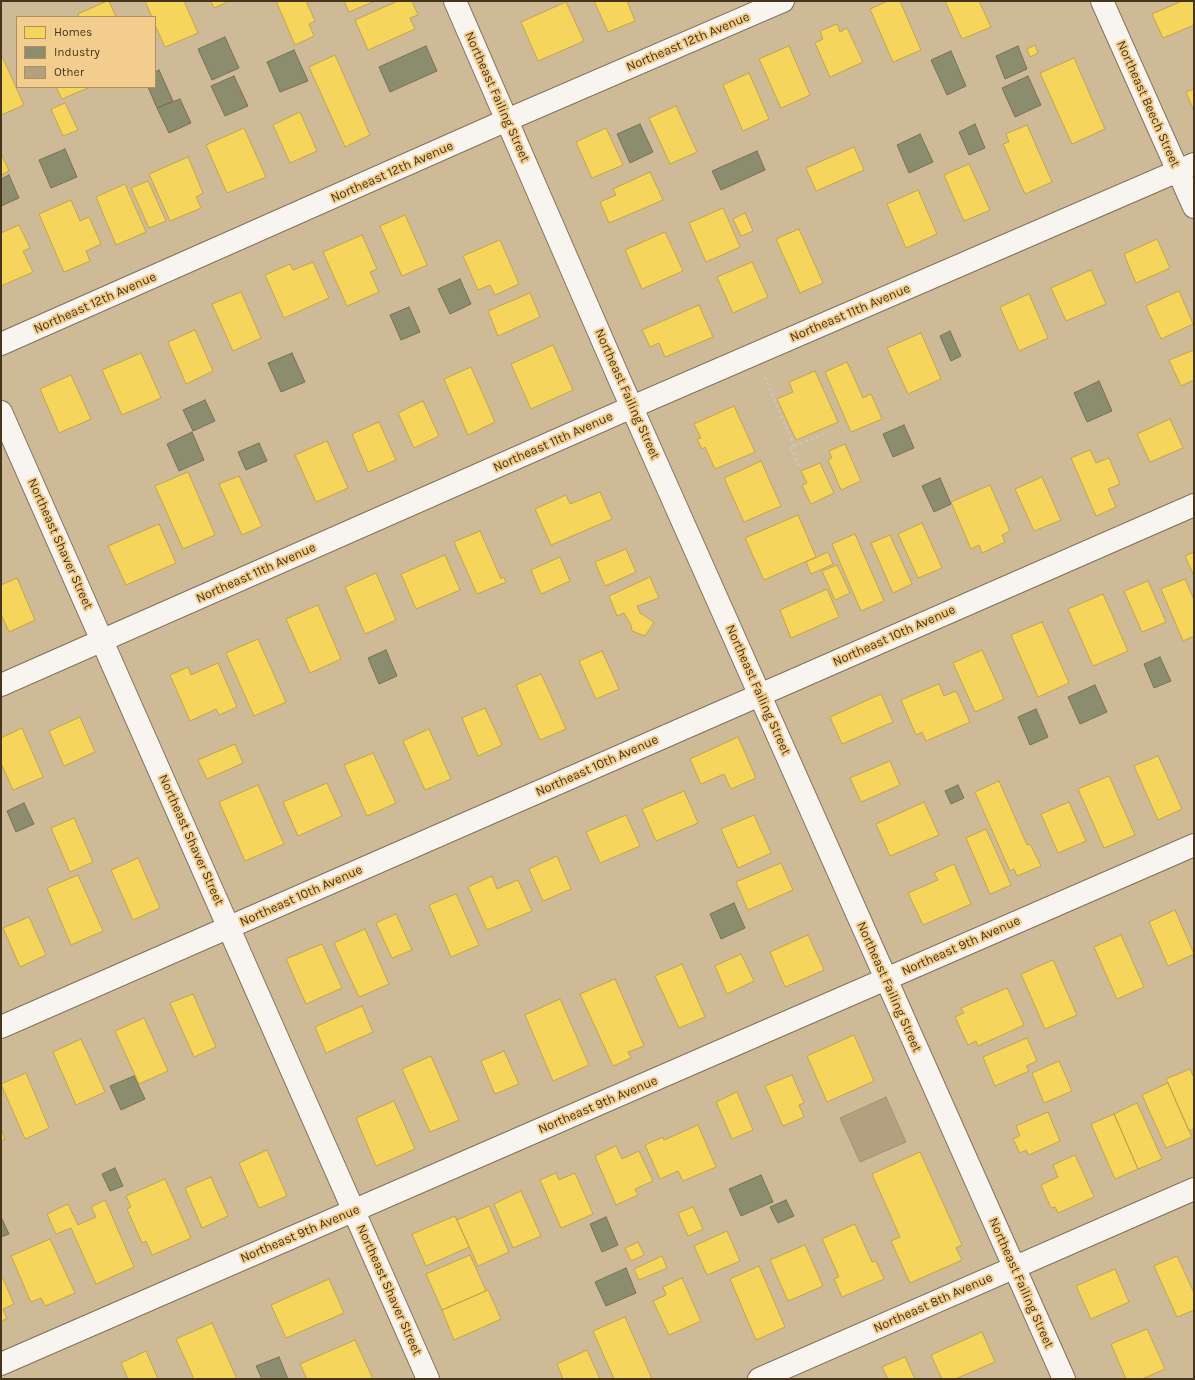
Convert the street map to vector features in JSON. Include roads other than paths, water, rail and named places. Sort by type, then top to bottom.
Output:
[{"type":"street","name":"Northeast Failing Street","points":[[455,1],[632,407],[1064,1379]]},
{"type":"street","name":"Northeast 12th Avenue","points":[[1,344],[507,120],[783,1]]},
{"type":"street","name":"Northeast Beech Street","points":[[1102,1],[1186,168],[1194,207]]},
{"type":"street","name":"Northeast 11th Avenue","points":[[1,685],[632,407],[1186,168]]},
{"type":"street","name":"Northeast Shaver Street","points":[[1,412],[230,927],[428,1379]]},
{"type":"street","name":"Northeast 10th Avenue","points":[[1,1027],[1194,505]]},
{"type":"street","name":"Northeast 9th Avenue","points":[[1,1364],[1194,845]]},
{"type":"street","name":"Northeast 8th Avenue","points":[[759,1379],[1194,1189]]}]
